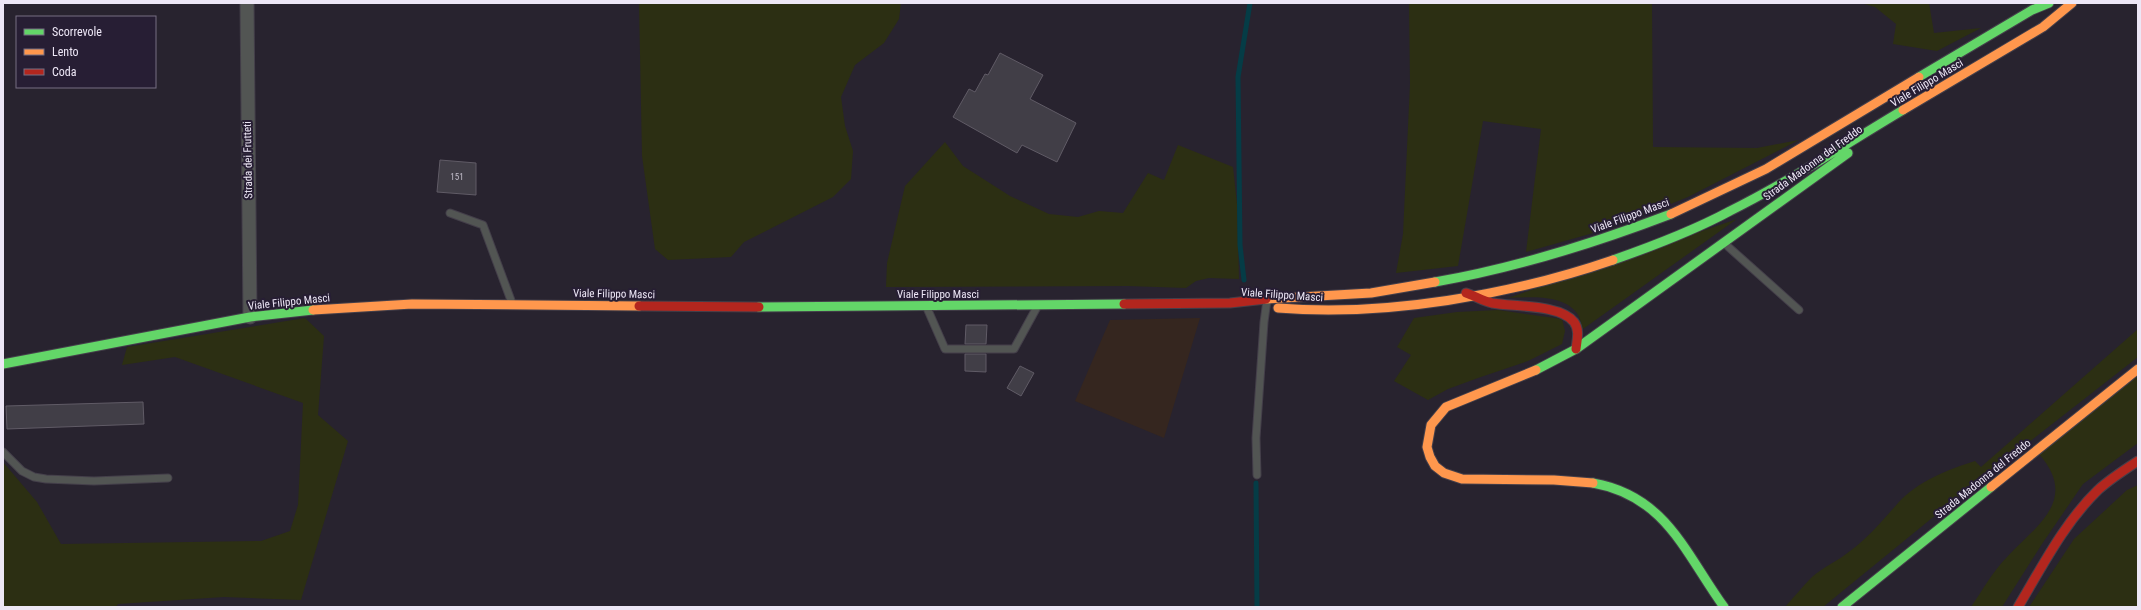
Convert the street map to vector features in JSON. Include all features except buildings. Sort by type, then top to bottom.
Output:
[{"type":"main road","name":"Viale Filippo Masci","points":[[3,364],[250,317],[301,311],[412,304],[691,307],[1230,303],[1267,302],[1371,293],[1425,285],[1470,276],[1600,241],[1722,192],[1829,133],[2032,10],[2049,3]]},
{"type":"main road","name":"Viale Filippo Masci","points":[[1267,302],[1312,311],[1372,309],[1476,296],[1572,272],[1644,248],[1745,205],[2043,27],[2072,3]]},
{"type":"main road","name":"Strada Madonna del Freddo","points":[[1724,607],[1675,535],[1655,512],[1637,497],[1615,486],[1558,480],[1460,479],[1443,472],[1430,457],[1427,447],[1428,432],[1434,418],[1446,407],[1549,365],[1576,349],[1916,104]]},
{"type":"main road","name":"Viale Filippo Masci","points":[[1770,190],[1789,167],[1829,133]]},
{"type":"main road","name":"Strada Madonna del Freddo","points":[[1724,242],[1745,222],[1770,190]]},
{"type":"main road","name":"Viale Filippo Masci","points":[[1425,285],[1450,287],[1476,296]]},
{"type":"main road","points":[[1476,296],[1491,303],[1564,313],[1573,321],[1578,330],[1579,341],[1576,349]]},
{"type":"main road","name":"Strada Madonna del Freddo","points":[[1842,607],[2138,369]]},
{"type":"main road","points":[[2018,607],[2058,543],[2084,507],[2111,479],[2138,461]]},
{"type":"street","name":"Strada dei Frutteti","points":[[247,3],[250,317]]},
{"type":"lane","points":[[450,213],[483,224],[513,305]]},
{"type":"lane","points":[[1724,242],[1799,310]]},
{"type":"lane","points":[[1257,475],[1256,438],[1264,322],[1267,302]]},
{"type":"lane","points":[[926,306],[946,349],[1014,349],[1038,305]]},
{"type":"lane","points":[[3,452],[22,471],[40,478],[94,481],[168,478]]},
{"type":"shaded area","points":[[1200,318],[1164,438],[1075,401],[1110,320]]},
{"type":"green space","points":[[639,3],[901,3],[899,19],[884,43],[855,65],[841,97],[845,126],[853,151],[851,179],[833,197],[744,242],[731,257],[668,260],[655,249],[642,156]]},
{"type":"green space","points":[[1409,3],[1652,3],[1653,147],[1757,148],[1799,140],[1688,197],[1611,228],[1526,252],[1541,129],[1483,121],[1458,266],[1396,273],[1403,234],[1410,84]]},
{"type":"green space","points":[[1861,3],[1929,3],[1934,33],[1981,28],[1937,51],[1893,44],[1896,24],[1875,7]]},
{"type":"green space","points":[[945,142],[963,166],[1010,196],[1049,214],[1078,217],[1099,211],[1123,213],[1148,173],[1164,180],[1178,145],[1233,167],[1237,204],[1239,279],[1209,278],[1196,281],[1186,288],[1128,286],[886,287],[887,263],[905,186]]},
{"type":"green space","points":[[1737,219],[1583,329],[1577,314],[1570,306],[1562,302],[1554,299],[1535,297],[1508,298]]},
{"type":"green space","points":[[1498,310],[1562,319],[1565,331],[1562,344],[1528,361],[1448,389],[1428,400],[1394,381],[1411,355],[1397,347],[1414,318],[1457,312]]},
{"type":"green space","points":[[305,318],[324,336],[318,415],[348,441],[301,600],[224,597],[118,604],[116,607],[3,607],[3,462],[37,502],[61,544],[261,541],[290,531],[298,505],[303,403],[175,357],[122,365],[127,347]]},
{"type":"green space","points":[[2138,329],[2138,357],[1937,514],[1823,607],[1785,607],[1812,577],[1845,555],[1863,540],[1906,495],[1924,482],[1954,468],[1975,461],[1981,467]]},
{"type":"green space","points":[[2138,374],[2138,443],[2083,484],[2042,544],[2002,607],[1971,607],[1997,568],[2041,522],[2049,511],[2054,498],[2055,485],[2050,470],[2039,454]]},
{"type":"green space","points":[[2138,485],[2138,607],[2029,607],[2074,539],[2127,490]]},
{"type":"waterway","points":[[1244,280],[1240,245],[1238,77],[1250,3]]},
{"type":"waterway","points":[[1256,483],[1257,607]]},
{"type":"traffic: fast","points":[[1919,77],[2032,10],[2049,3]]},
{"type":"traffic: fast","points":[[1613,260],[1673,238],[1716,218],[1796,175],[1903,110]]},
{"type":"traffic: fast","points":[[1536,370],[1576,349],[1848,153]]},
{"type":"traffic: fast","points":[[1435,282],[1495,270],[1555,254],[1671,214]]},
{"type":"traffic: fast","points":[[759,307],[1124,304]]},
{"type":"traffic: fast","points":[[3,364],[250,317],[313,310]]},
{"type":"traffic: fast","points":[[1593,483],[1618,490],[1639,500],[1656,514],[1685,547],[1724,607]]},
{"type":"traffic: fast","points":[[1842,607],[1991,487]]},
{"type":"traffic: slow","points":[[1903,110],[2043,27],[2072,3]]},
{"type":"traffic: slow","points":[[1671,214],[1766,169],[1919,77]]},
{"type":"traffic: slow","points":[[1278,308],[1319,310],[1361,309],[1404,306],[1447,300],[1533,284],[1613,260]]},
{"type":"traffic: slow","points":[[1266,299],[1371,293],[1435,282]]},
{"type":"traffic: slow","points":[[313,310],[412,304],[639,306]]},
{"type":"traffic: slow","points":[[1991,487],[2138,369]]},
{"type":"traffic: slow","points":[[1536,370],[1446,407],[1431,425],[1427,447],[1430,457],[1435,466],[1444,473],[1462,479],[1554,480],[1593,483]]},
{"type":"traffic: jam","points":[[1466,293],[1492,303],[1536,307],[1558,312],[1567,316],[1574,322],[1577,328],[1578,335],[1576,349]]},
{"type":"traffic: jam","points":[[1124,304],[1230,303],[1266,299]]},
{"type":"traffic: jam","points":[[639,306],[759,307]]},
{"type":"traffic: jam","points":[[2018,607],[2054,546],[2086,503],[2107,482],[2138,461]]}]
